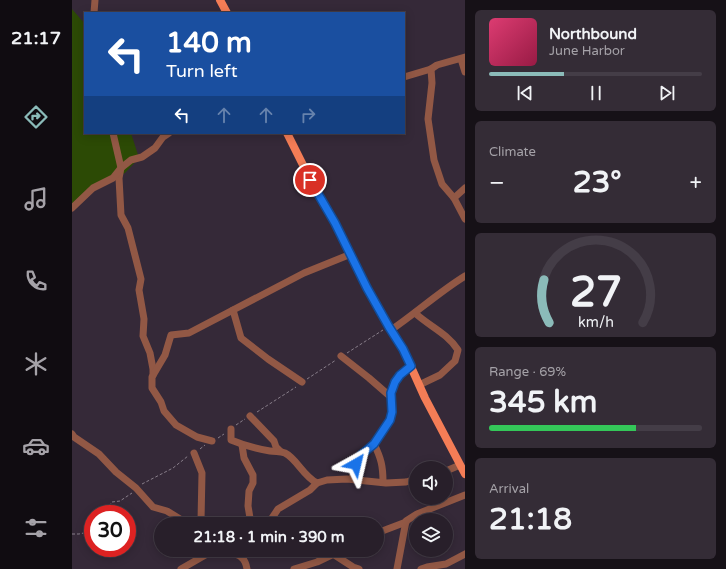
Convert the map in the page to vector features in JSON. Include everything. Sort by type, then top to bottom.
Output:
[{"type":"main road","points":[[220,0],[226,12]]},
{"type":"main road","points":[[288,134],[316,191],[335,223],[390,329],[403,349],[419,385],[465,474]]},
{"type":"street","points":[[94,12],[95,0]]},
{"type":"street","points":[[405,77],[431,69],[437,65],[464,59],[465,72]]},
{"type":"street","points":[[431,69],[432,83],[428,119],[434,160],[442,184],[454,198],[465,219]]},
{"type":"street","points":[[113,134],[120,168],[119,178],[121,215],[128,228],[142,279],[139,290],[144,320],[143,336],[150,353],[153,369],[152,388],[161,402],[164,411],[176,425],[197,437],[212,441]]},
{"type":"street","points":[[72,208],[93,188],[113,178],[120,168],[131,160],[142,157],[155,148],[163,137],[168,134]]},
{"type":"street","points":[[454,198],[465,188]]},
{"type":"street","points":[[152,376],[165,355],[171,335],[189,333],[304,273],[351,254]]},
{"type":"street","points":[[390,329],[415,313],[439,293],[465,276]]},
{"type":"street","points":[[233,310],[242,338],[268,359],[302,382]]},
{"type":"street","points":[[415,313],[453,342],[458,350],[455,361],[440,375],[419,385]]},
{"type":"street","points":[[341,356],[392,398]]},
{"type":"street","points":[[352,479],[356,464],[361,455],[374,444],[390,420],[392,412],[391,393],[395,382],[400,375],[411,366]]},
{"type":"street","points":[[250,416],[274,440],[276,447],[280,451]]},
{"type":"street","points":[[231,429],[231,440],[242,445],[248,445],[271,451],[280,451],[287,454],[310,480],[317,483]]},
{"type":"street","points":[[72,434],[74,437],[99,454],[116,472],[136,488],[153,507],[167,511],[177,517]]},
{"type":"street","points":[[374,444],[380,456],[383,469],[383,482]]},
{"type":"street","points":[[242,445],[244,458],[252,475],[253,483],[250,491],[248,506],[250,517]]},
{"type":"street","points":[[194,453],[202,473],[201,517]]},
{"type":"street","points":[[453,468],[460,465]]},
{"type":"street","points":[[273,517],[278,509],[310,490],[317,483],[327,480],[352,479],[383,482],[409,481]]},
{"type":"street","points":[[384,530],[406,522],[417,514],[465,495]]},
{"type":"street","points":[[398,569],[406,522]]},
{"type":"street","points":[[421,569],[446,564],[465,554]]},
{"type":"street","points":[[181,569],[202,557]]},
{"type":"street","points":[[242,557],[246,562],[247,569]]},
{"type":"street","points":[[294,569],[328,557]]},
{"type":"street","points":[[338,557],[353,567],[359,569]]},
{"type":"path","points":[[110,505],[112,502],[120,501],[132,493],[136,488],[173,468],[341,356],[390,329]]},
{"type":"path","points":[[72,534],[84,533]]},
{"type":"green space","points":[[72,9],[84,23],[84,134],[131,134],[139,158],[125,173],[104,182],[72,206]]},
{"type":"route","points":[[310,180],[335,223],[367,288],[403,349],[411,366],[400,375],[395,382],[391,393],[392,412],[390,420],[377,437],[374,444],[361,455],[356,464]]}]
